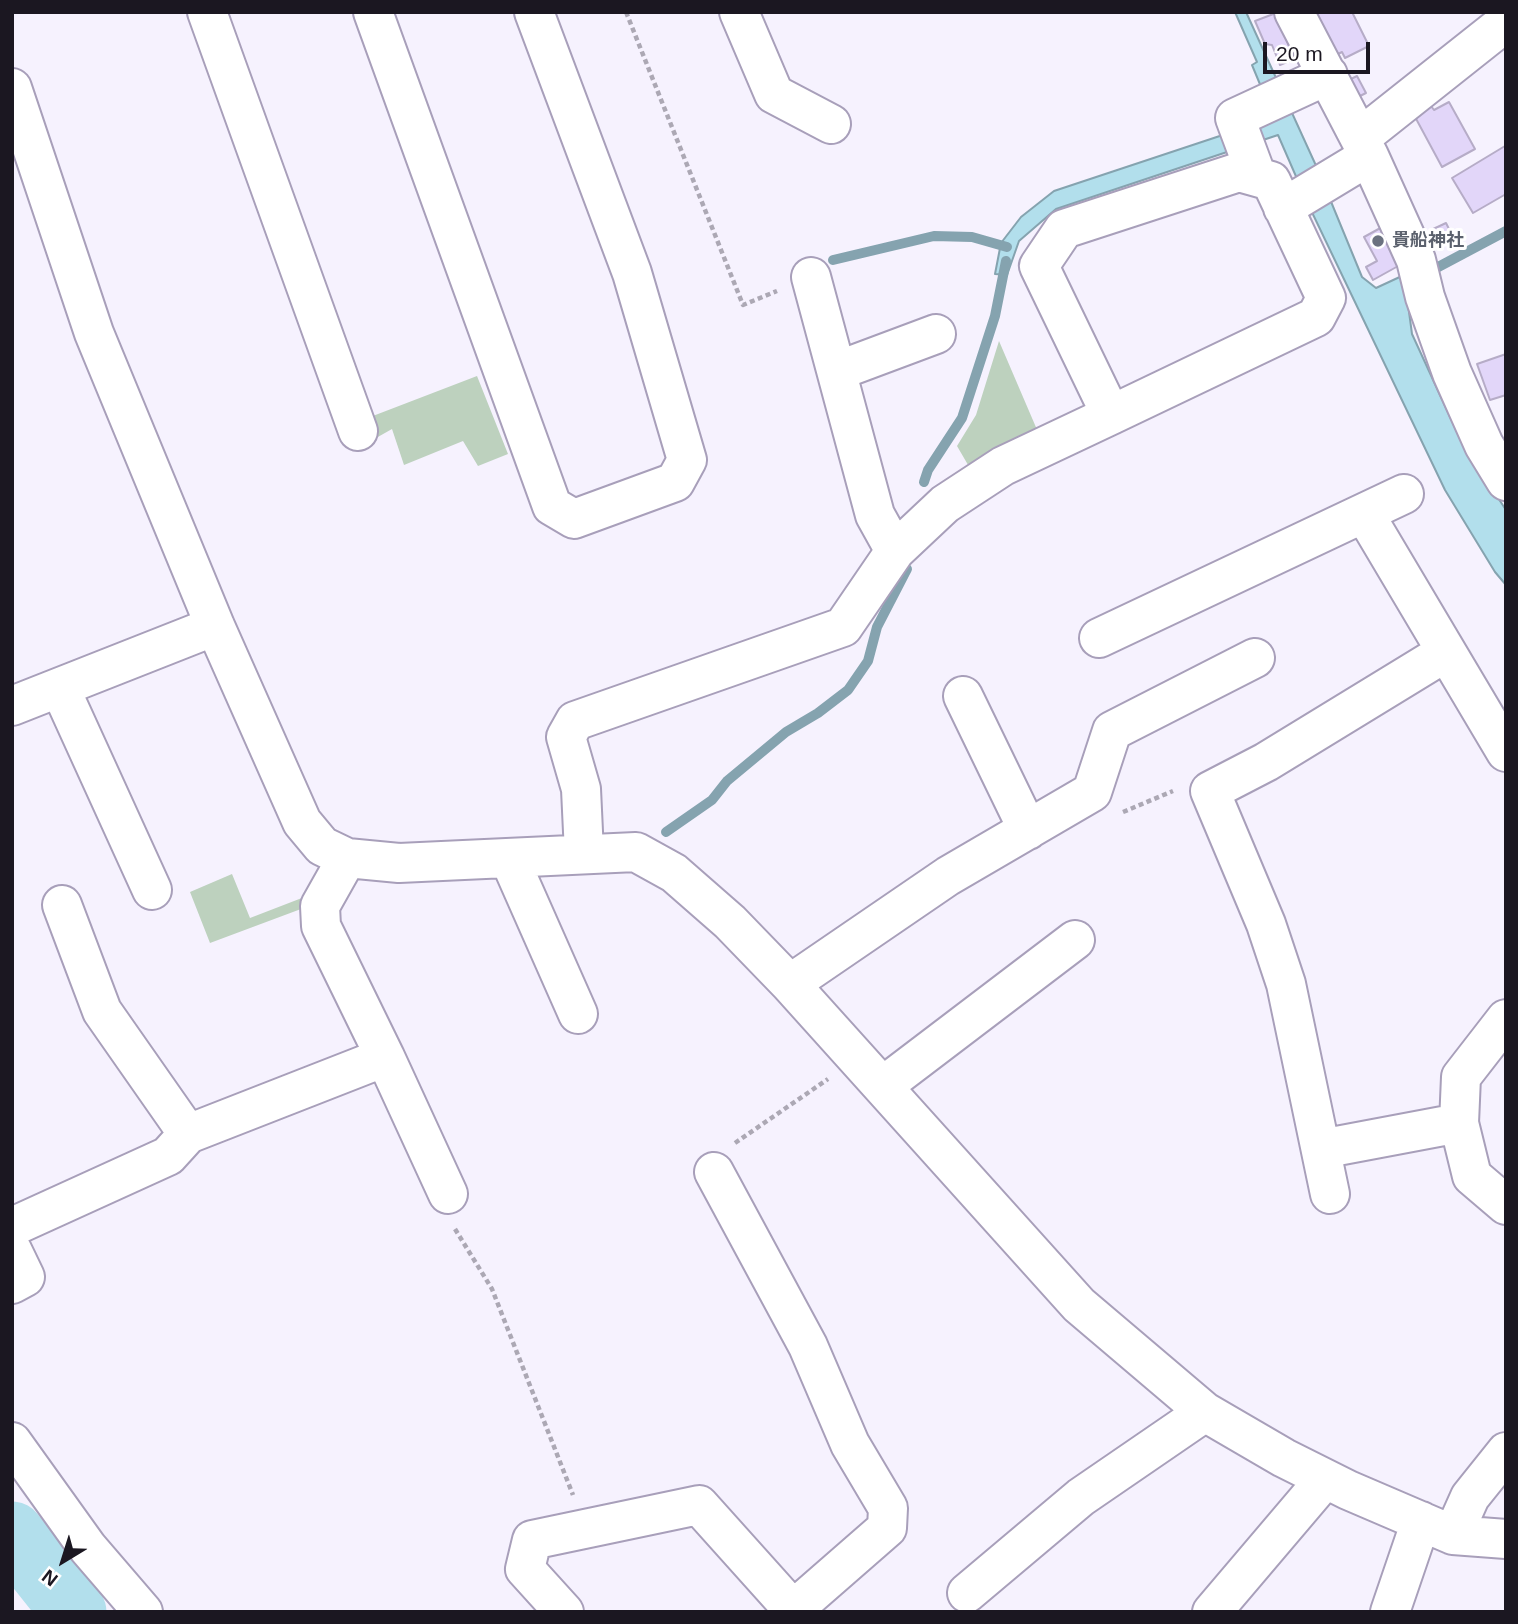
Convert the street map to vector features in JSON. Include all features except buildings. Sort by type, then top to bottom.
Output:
[{"type":"street","points":[[206,12],[358,431]]},
{"type":"street","points":[[373,12],[552,506],[574,519],[675,482],[687,460],[632,273],[534,12]]},
{"type":"street","points":[[739,12],[774,94],[831,124]]},
{"type":"street","points":[[1294,12],[1365,147],[1420,276],[1457,385],[1484,445],[1506,481]]},
{"type":"street","points":[[1304,195],[1365,147],[1506,22]]},
{"type":"street","points":[[1111,415],[1039,266],[1064,229],[1239,172],[1259,130],[1328,75]]},
{"type":"street","points":[[12,88],[94,333],[215,626],[302,821],[322,846],[347,858],[399,863],[636,852],[674,873],[730,922],[790,984],[1079,1305],[1205,1412],[1325,1479],[1437,1528],[1506,1539]]},
{"type":"street","points":[[1259,130],[1271,181],[1304,195]]},
{"type":"street","points":[[584,853],[581,789],[566,737],[575,721],[844,627],[895,551],[944,504],[1003,466],[1316,317],[1326,298],[1304,195]]},
{"type":"street","points":[[811,277],[875,515],[895,551]]},
{"type":"street","points":[[837,371],[936,334]]},
{"type":"street","points":[[1099,638],[1404,495]]},
{"type":"street","points":[[1364,513],[1506,752]]},
{"type":"street","points":[[12,706],[215,626]]},
{"type":"street","points":[[1330,1195],[1286,984],[1266,924],[1209,791],[1266,762],[1446,652]]},
{"type":"street","points":[[790,984],[948,876],[1092,792],[1112,731],[1255,658]]},
{"type":"street","points":[[60,688],[152,890]]},
{"type":"street","points":[[962,696],[1028,830]]},
{"type":"street","points":[[347,858],[320,906],[321,926],[448,1194]]},
{"type":"street","points":[[509,858],[578,1014]]},
{"type":"street","points":[[62,905],[102,1011],[188,1134]]},
{"type":"street","points":[[883,1086],[1075,940]]},
{"type":"street","points":[[1506,1019],[1461,1077],[1460,1123],[1472,1176],[1506,1205]]},
{"type":"street","points":[[12,1227],[168,1156],[188,1134],[385,1057]]},
{"type":"street","points":[[1321,1149],[1460,1123]]},
{"type":"street","points":[[564,1612],[525,1569],[532,1540],[699,1505],[794,1611],[887,1528],[888,1508],[850,1444],[808,1346],[714,1172]]},
{"type":"street","points":[[12,1250],[25,1277],[12,1284]]},
{"type":"street","points":[[967,1593],[1081,1497],[1205,1412]]},
{"type":"street","points":[[12,1442],[88,1548],[143,1612]]},
{"type":"street","points":[[1390,1612],[1437,1528],[1470,1497],[1506,1452]]},
{"type":"street","points":[[1212,1612],[1325,1479]]},
{"type":"path","points":[[626,12],[743,305],[811,277]]},
{"type":"path","points":[[1092,792],[1113,796],[1122,812],[1191,784],[1209,791]]},
{"type":"path","points":[[714,1172],[734,1144],[858,1058]]},
{"type":"path","points":[[448,1194],[453,1225],[492,1289],[586,1528]]},
{"type":"green space","points":[[999,341],[1038,432],[971,470],[957,446],[976,415]]},
{"type":"green space","points":[[477,376],[508,454],[478,466],[463,441],[404,465],[392,429],[369,442],[365,419]]},
{"type":"green space","points":[[232,874],[250,918],[320,891],[309,906],[210,943],[190,892]]},
{"type":"water","points":[[1235,12],[1246,12],[1318,170],[1362,277],[1376,288],[1404,275],[1412,334],[1462,443],[1506,510],[1506,585],[1495,572],[1445,490],[1308,204],[1278,135],[1056,209],[1019,241],[1007,275],[995,274],[1001,243],[1021,217],[1054,191],[1274,118],[1252,65],[1257,62]]},
{"type":"waterway","points":[[1425,274],[1506,231]]},
{"type":"waterway","points":[[833,260],[934,236],[972,237],[1007,247]]},
{"type":"waterway","points":[[924,482],[928,470],[962,418],[995,316],[1006,261]]},
{"type":"waterway","points":[[666,832],[712,800],[727,781],[786,732],[818,713],[848,690],[868,661],[877,627],[907,569]]},
{"type":"waterway","points":[[12,1534],[74,1612]]},
{"type":"place","name":"貴船神社","points":[[1378,241]]}]
